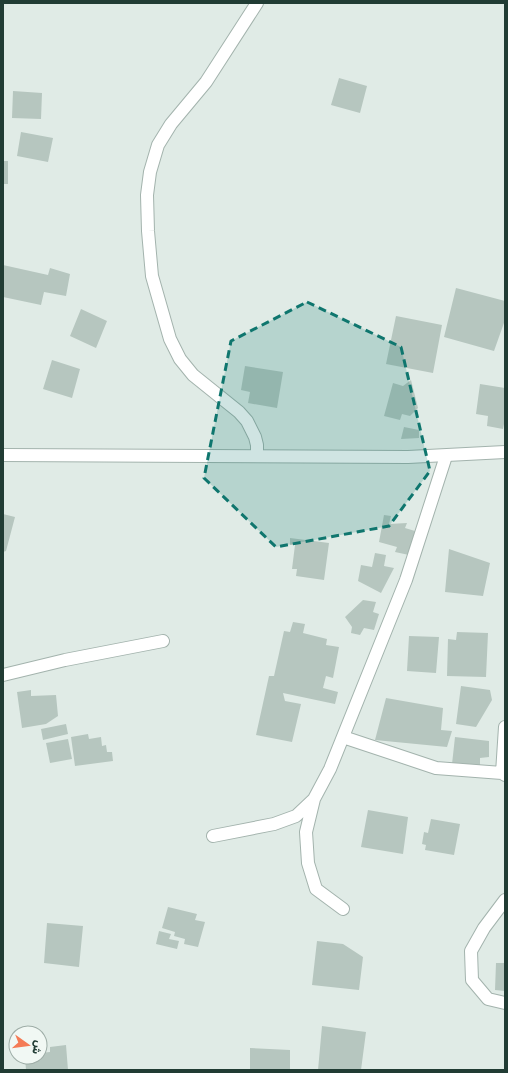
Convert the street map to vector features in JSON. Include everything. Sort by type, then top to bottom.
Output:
[{"type":"street","points":[[257,3],[206,82],[171,124],[158,145],[150,172],[147,195],[148,239],[152,276],[170,339],[180,359],[193,375],[239,412],[247,421],[255,437],[257,456]]},
{"type":"street","points":[[3,455],[408,458],[505,452]]},
{"type":"street","points":[[343,909],[316,889],[308,863],[306,832],[314,799],[330,769],[406,580],[446,456]]},
{"type":"street","points":[[3,675],[65,660],[163,641]]},
{"type":"street","points":[[343,736],[436,768],[503,774],[505,727]]},
{"type":"street","points":[[213,836],[274,824],[296,816],[314,799]]},
{"type":"street","points":[[505,900],[484,928],[471,951],[472,980],[488,999],[505,1003]]},
{"type":"highlighted area","points":[[307,302],[401,347],[430,471],[389,526],[276,547],[204,478],[231,341]]},
{"type":"building","points":[[339,78],[367,86],[360,113],[331,105]]},
{"type":"building","points":[[13,91],[42,93],[41,119],[12,118]]},
{"type":"building","points":[[21,132],[53,138],[48,162],[17,156]]},
{"type":"building","points":[[3,161],[8,161],[8,184],[3,184]]},
{"type":"building","points":[[3,265],[48,275],[50,268],[70,274],[66,296],[44,292],[41,305],[3,297]]},
{"type":"building","points":[[456,288],[505,301],[505,320],[494,351],[444,337]]},
{"type":"building","points":[[81,309],[107,321],[96,348],[70,336]]},
{"type":"building","points":[[396,316],[442,325],[433,373],[386,364]]},
{"type":"building","points":[[52,360],[80,369],[72,398],[43,389]]},
{"type":"building","points":[[245,366],[283,372],[277,408],[248,403],[250,392],[241,390]]},
{"type":"building","points":[[411,380],[418,408],[410,416],[402,414],[400,420],[384,416],[393,383],[403,386]]},
{"type":"building","points":[[480,384],[505,388],[505,419],[503,429],[487,426],[488,416],[476,414]]},
{"type":"building","points":[[404,427],[419,430],[419,438],[401,439]]},
{"type":"building","points":[[3,514],[15,517],[6,551],[3,552]]},
{"type":"building","points":[[384,515],[391,516],[389,524],[407,523],[405,528],[415,531],[409,555],[395,552],[397,547],[379,542]]},
{"type":"building","points":[[290,538],[329,543],[324,580],[296,576],[297,569],[292,569],[295,545],[290,545]]},
{"type":"building","points":[[449,549],[490,563],[483,596],[445,592]]},
{"type":"building","points":[[375,553],[386,555],[384,566],[394,568],[381,593],[358,581],[361,565],[372,567]]},
{"type":"building","points":[[363,600],[376,602],[373,612],[379,614],[374,630],[364,628],[360,635],[351,633],[352,627],[345,617]]},
{"type":"building","points":[[293,622],[305,624],[303,633],[327,639],[326,645],[339,647],[333,678],[326,676],[323,688],[338,692],[335,704],[283,693],[285,701],[301,704],[292,742],[256,735],[269,676],[274,676],[284,631],[290,632]]},
{"type":"building","points":[[457,632],[488,633],[486,677],[447,676],[448,639],[456,640]]},
{"type":"building","points":[[409,636],[439,637],[436,673],[407,671]]},
{"type":"building","points":[[461,686],[490,690],[492,700],[476,727],[456,724]]},
{"type":"building","points":[[31,690],[31,696],[56,695],[58,716],[46,724],[22,728],[17,692]]},
{"type":"building","points":[[386,698],[443,708],[441,730],[452,731],[447,747],[375,740]]},
{"type":"building","points":[[66,724],[68,734],[43,740],[41,729]]},
{"type":"building","points":[[88,734],[89,739],[101,737],[102,746],[106,745],[107,752],[112,752],[113,761],[75,766],[71,737]]},
{"type":"building","points":[[455,737],[489,741],[489,757],[480,758],[480,765],[452,764]]},
{"type":"building","points":[[68,739],[72,759],[50,763],[46,743]]},
{"type":"building","points":[[368,810],[408,817],[403,854],[361,847]]},
{"type":"building","points":[[431,819],[460,824],[454,855],[425,850],[426,845],[422,844],[424,832],[428,833]]},
{"type":"building","points":[[168,907],[197,914],[195,920],[205,922],[198,947],[184,944],[185,939],[174,936],[175,932],[162,928]]},
{"type":"building","points":[[47,923],[83,926],[79,967],[44,963]]},
{"type":"building","points":[[159,931],[171,934],[169,939],[179,941],[177,949],[156,944]]},
{"type":"building","points":[[317,941],[343,944],[363,957],[359,990],[312,985]]},
{"type":"building","points":[[496,963],[505,963],[505,991],[495,990]]},
{"type":"building","points":[[322,1026],[366,1032],[361,1070],[318,1070]]},
{"type":"building","points":[[66,1045],[68,1070],[26,1070],[26,1065],[48,1065],[48,1052],[50,1052],[50,1047]]},
{"type":"building","points":[[250,1048],[290,1050],[290,1070],[250,1070]]}]
